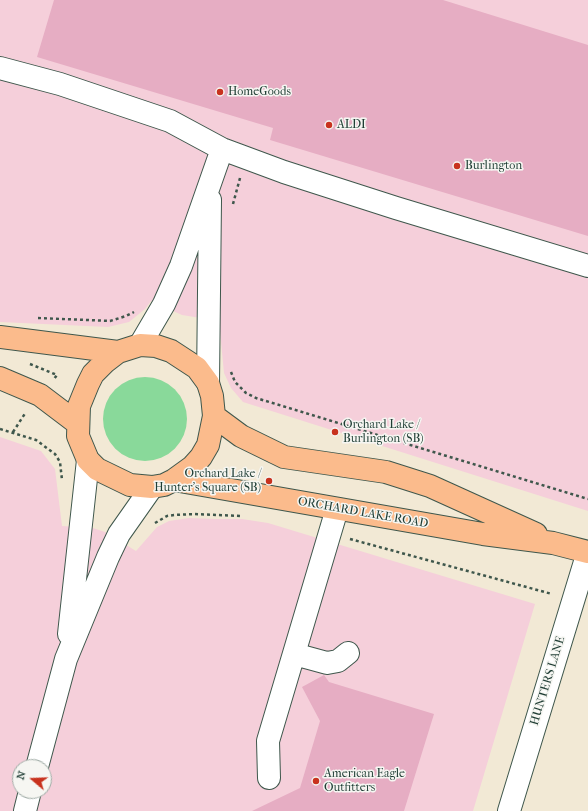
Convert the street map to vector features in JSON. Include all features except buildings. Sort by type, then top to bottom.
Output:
[{"type":"main road","points":[[0,337],[118,352]]},
{"type":"main road","points":[[140,345],[156,346],[171,351],[197,368],[208,383],[212,396],[214,416],[208,445],[201,457],[192,467],[174,480],[164,485],[152,487],[130,485],[116,480],[97,469],[88,460],[78,436],[77,423],[79,406],[88,384],[105,362],[118,352],[140,345]]},
{"type":"main road","points":[[0,378],[40,395],[77,423]]},
{"type":"main road","name":"ORCHARD LAKE ROAD","points":[[214,416],[241,436],[284,457],[386,472],[430,486],[490,512],[553,543]]},
{"type":"main road","name":"ORCHARD LAKE ROAD","points":[[174,480],[483,534],[553,543],[588,552]]},
{"type":"street","points":[[0,68],[60,84],[170,121],[222,149],[246,158],[396,208],[588,266]]},
{"type":"street","points":[[140,345],[164,304],[181,266],[211,185],[222,149]]},
{"type":"street","points":[[208,383],[207,314],[211,185]]},
{"type":"street","points":[[66,659],[88,460]]},
{"type":"street","points":[[39,759],[66,659],[108,557],[119,534],[152,487]]},
{"type":"street","points":[[269,778],[268,741],[337,508]]},
{"type":"street","name":"HUNTERS LANE","points":[[509,811],[588,552]]},
{"type":"street","points":[[294,654],[327,663],[338,661],[348,653]]},
{"type":"street","points":[[25,811],[28,799]]},
{"type":"path","points":[[233,205],[246,158]]},
{"type":"path","points":[[37,318],[110,321],[126,316],[138,308]]},
{"type":"path","points":[[230,370],[235,382],[246,393],[256,398],[588,499]]},
{"type":"path","points":[[13,432],[28,410]]},
{"type":"path","points":[[0,429],[36,440],[55,454],[60,462],[63,483]]},
{"type":"path","points":[[153,524],[167,516],[174,515],[195,514],[243,516]]},
{"type":"path","points":[[329,533],[529,587],[572,601]]},
{"type":"shaded area","points":[[0,0],[588,0],[588,511],[243,402],[231,388],[224,373],[219,321],[182,315],[151,301],[145,309],[129,322],[108,327],[0,322]]},
{"type":"shaded area","points":[[0,437],[41,451],[55,469],[62,526],[93,528],[105,532],[136,551],[157,527],[169,521],[189,518],[242,519],[268,523],[535,604],[473,811],[0,811]]},
{"type":"green space","points":[[137,377],[153,377],[169,384],[180,395],[187,411],[187,427],[184,435],[175,449],[169,454],[153,461],[137,461],[121,454],[110,443],[103,427],[103,411],[110,395],[121,384]]},
{"type":"place","name":"HomeGoods","points":[[220,92]]},
{"type":"place","name":"ALDI","points":[[329,125]]},
{"type":"place","name":"Burlington","points":[[457,166]]},
{"type":"place","name":"Orchard Lake / Burlington (SB)","points":[[335,432]]},
{"type":"place","name":"Orchard Lake / Hunter's Square (SB)","points":[[269,481]]},
{"type":"place","name":"American Eagle Outfitters","points":[[316,781]]}]
